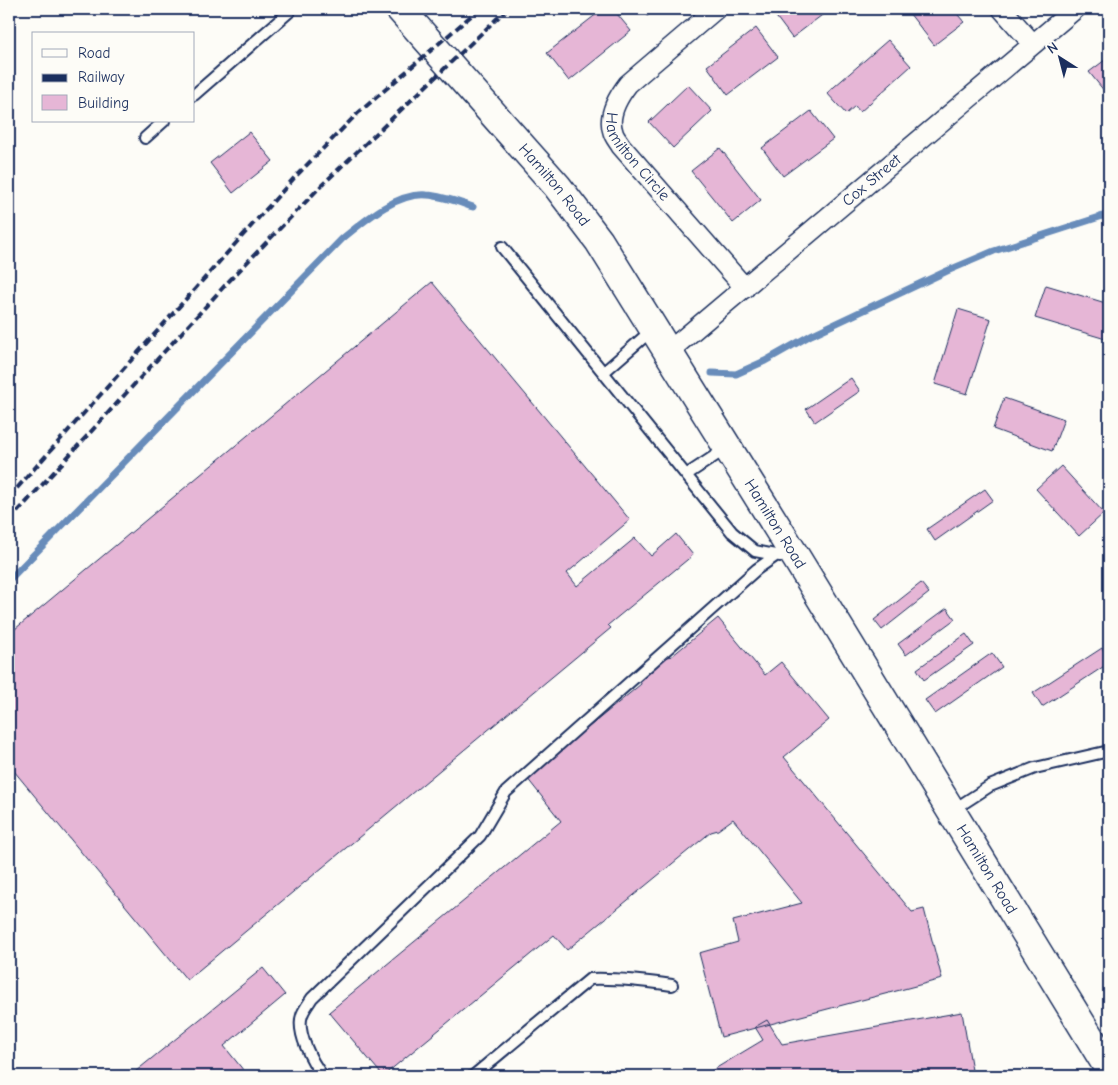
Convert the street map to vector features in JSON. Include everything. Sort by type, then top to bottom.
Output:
[{"type":"street","name":"Hamilton Road","points":[[400,9],[557,186],[599,241],[728,447],[787,557],[952,811],[1109,1069]]},
{"type":"street","name":"Hamilton Circle","points":[[716,9],[628,84],[618,98],[612,115],[612,132],[621,146],[745,288]]},
{"type":"street","points":[[1002,9],[1033,44]]},
{"type":"street","name":"Cox Street","points":[[669,351],[1075,9]]},
{"type":"lane","points":[[195,95],[289,12],[286,9]]},
{"type":"lane","points":[[145,138],[163,122]]},
{"type":"lane","points":[[502,247],[732,532],[755,551],[787,557]]},
{"type":"lane","points":[[604,372],[654,329]]},
{"type":"lane","points":[[686,475],[728,447]]},
{"type":"lane","points":[[323,1076],[318,1071],[303,1039],[301,1016],[312,998],[480,836],[506,792],[757,569],[787,557]]},
{"type":"lane","points":[[952,811],[990,786],[1035,768],[1109,751]]},
{"type":"lane","points":[[473,1076],[590,979],[609,978],[672,985]]},
{"type":"building","points":[[603,9],[613,9],[631,31],[569,81],[547,53]]},
{"type":"building","points":[[642,9],[656,9],[647,16]]},
{"type":"building","points":[[830,9],[792,38],[771,10]]},
{"type":"building","points":[[906,9],[953,9],[964,22],[934,45]]},
{"type":"building","points":[[756,28],[778,57],[728,95],[707,66]]},
{"type":"building","points":[[888,40],[911,66],[860,112],[855,106],[846,114],[827,93]]},
{"type":"building","points":[[1109,57],[1109,97],[1089,72]]},
{"type":"building","points":[[688,85],[712,111],[673,148],[649,122]]},
{"type":"building","points":[[811,111],[833,139],[783,176],[762,148]]},
{"type":"building","points":[[249,132],[273,161],[233,193],[210,163]]},
{"type":"building","points":[[720,148],[761,200],[733,223],[691,171]]},
{"type":"building","points":[[432,282],[630,520],[567,573],[577,586],[635,538],[651,556],[676,534],[693,555],[608,625],[611,628],[187,980],[9,765],[9,634]]},
{"type":"building","points":[[1046,285],[1109,304],[1109,340],[1035,318]]},
{"type":"building","points":[[958,309],[991,319],[967,394],[935,384]]},
{"type":"building","points":[[851,378],[860,391],[815,422],[806,409]]},
{"type":"building","points":[[1004,398],[1064,419],[1052,451],[993,429]]},
{"type":"building","points":[[1061,466],[1104,513],[1079,536],[1036,489]]},
{"type":"building","points":[[985,489],[993,500],[935,541],[927,529]]},
{"type":"building","points":[[921,583],[929,593],[882,630],[874,620]]},
{"type":"building","points":[[947,608],[955,619],[906,655],[898,644]]},
{"type":"building","points":[[718,618],[765,675],[781,662],[829,720],[784,757],[912,912],[924,909],[942,979],[721,1037],[699,953],[738,942],[733,921],[802,903],[733,819],[718,830],[711,832],[567,950],[554,935],[383,1076],[329,1012],[561,821],[527,778],[641,684],[639,676],[660,659],[672,656]]},
{"type":"building","points":[[966,634],[974,645],[924,680],[917,669]]},
{"type":"building","points":[[1102,648],[1109,659],[1109,663],[1042,707],[1033,693]]},
{"type":"building","points":[[992,653],[1002,667],[935,714],[925,700]]},
{"type":"building","points":[[263,968],[285,995],[224,1046],[248,1076],[130,1076]]},
{"type":"building","points":[[962,1012],[973,1076],[703,1076],[763,1040],[755,1027],[767,1020],[782,1044]]},
{"type":"waterway","points":[[9,580],[342,239],[382,209],[404,198],[416,195],[439,197],[473,207]]},
{"type":"waterway","points":[[712,373],[736,374],[765,361],[811,335],[947,271],[994,251],[1109,214]]},
{"type":"railway","points":[[9,497],[295,177],[357,114],[479,9]]},
{"type":"railway","points":[[9,521],[229,281],[322,185],[507,9]]}]
